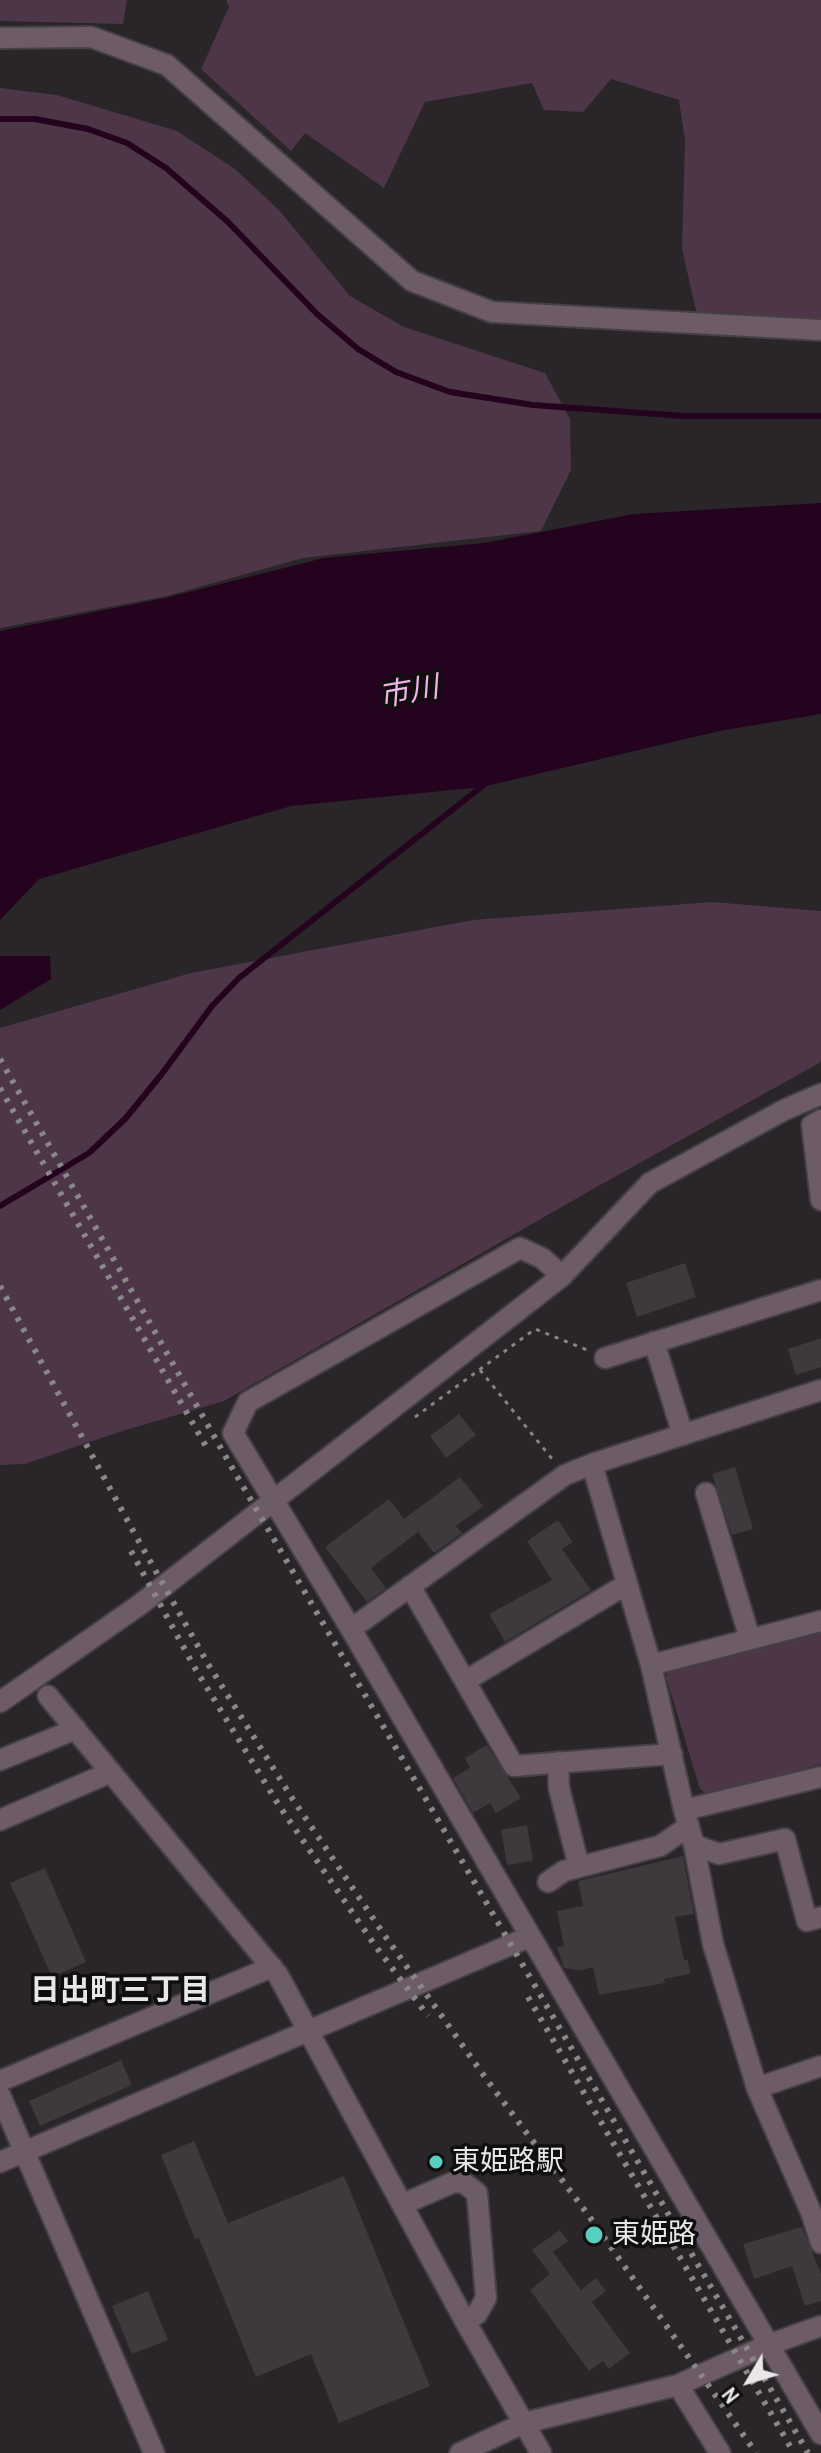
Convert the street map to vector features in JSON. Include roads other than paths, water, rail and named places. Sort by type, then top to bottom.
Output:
[{"type":"street","points":[[0,38],[91,37],[167,65],[412,281],[492,312],[821,330]]},
{"type":"street","points":[[0,1702],[138,1606],[562,1276],[650,1183],[784,1110],[821,1094]]},
{"type":"street","points":[[821,1120],[812,1125],[821,1200]]},
{"type":"street","points":[[562,1276],[542,1258],[520,1248],[248,1402],[233,1433],[351,1629],[821,2434]]},
{"type":"street","points":[[605,1358],[821,1290]]},
{"type":"street","points":[[654,1342],[683,1435]]},
{"type":"street","points":[[351,1629],[565,1475],[821,1390]]},
{"type":"street","points":[[592,1464],[651,1665],[713,1944],[757,2088],[811,2212],[821,2243]]},
{"type":"street","points":[[706,1493],[750,1639]]},
{"type":"street","points":[[465,1681],[627,1584]]},
{"type":"street","points":[[410,1586],[514,1766],[672,1754]]},
{"type":"street","points":[[651,1665],[821,1621]]},
{"type":"street","points":[[48,1696],[272,1967],[310,2031],[465,2321],[541,2453]]},
{"type":"street","points":[[0,1760],[76,1729]]},
{"type":"street","points":[[558,1762],[559,1788],[579,1867]]},
{"type":"street","points":[[0,1820],[111,1772]]},
{"type":"street","points":[[548,1882],[564,1871],[660,1846],[689,1827],[821,1777]]},
{"type":"street","points":[[689,1827],[719,1854],[785,1839],[807,1921],[819,1924]]},
{"type":"street","points":[[0,2162],[529,1937]]},
{"type":"street","points":[[0,2081],[272,1967]]},
{"type":"street","points":[[757,2088],[821,2066]]},
{"type":"street","points":[[0,2095],[154,2453]]},
{"type":"street","points":[[403,2204],[454,2182],[464,2183],[477,2193],[486,2298],[477,2314],[465,2321]]},
{"type":"street","points":[[460,2453],[524,2423],[678,2385],[768,2345],[821,2326]]},
{"type":"street","points":[[678,2385],[720,2453]]},
{"type":"water","name":"市川","points":[[821,503],[821,714],[719,731],[482,787],[291,806],[39,879],[0,920],[0,631],[165,598],[324,558],[484,543],[634,514]]},
{"type":"water","points":[[0,956],[50,956],[51,979],[0,1010]]},
{"type":"waterway","points":[[0,119],[35,119],[88,129],[127,143],[166,168],[228,222],[317,314],[358,349],[396,372],[450,392],[533,405],[684,416],[821,416]]},
{"type":"waterway","points":[[0,1206],[89,1153],[125,1119],[212,1006],[239,978],[485,784]]},
{"type":"railway","points":[[0,1059],[227,1459],[808,2453]]},
{"type":"railway","points":[[0,1088],[207,1448]]},
{"type":"railway","points":[[0,1286],[208,1664],[292,1798],[487,2080],[589,2216],[756,2453]]},
{"type":"railway","points":[[131,1551],[196,1670],[280,1807],[374,1944],[428,2016]]},
{"type":"railway","points":[[528,1997],[794,2453]]},
{"type":"place","name":"東姫路駅","points":[[436,2162]]},
{"type":"place","name":"東姫路","points":[[594,2235]]},
{"type":"district","name":"日出町三丁目","points":[[120,1992]]}]
